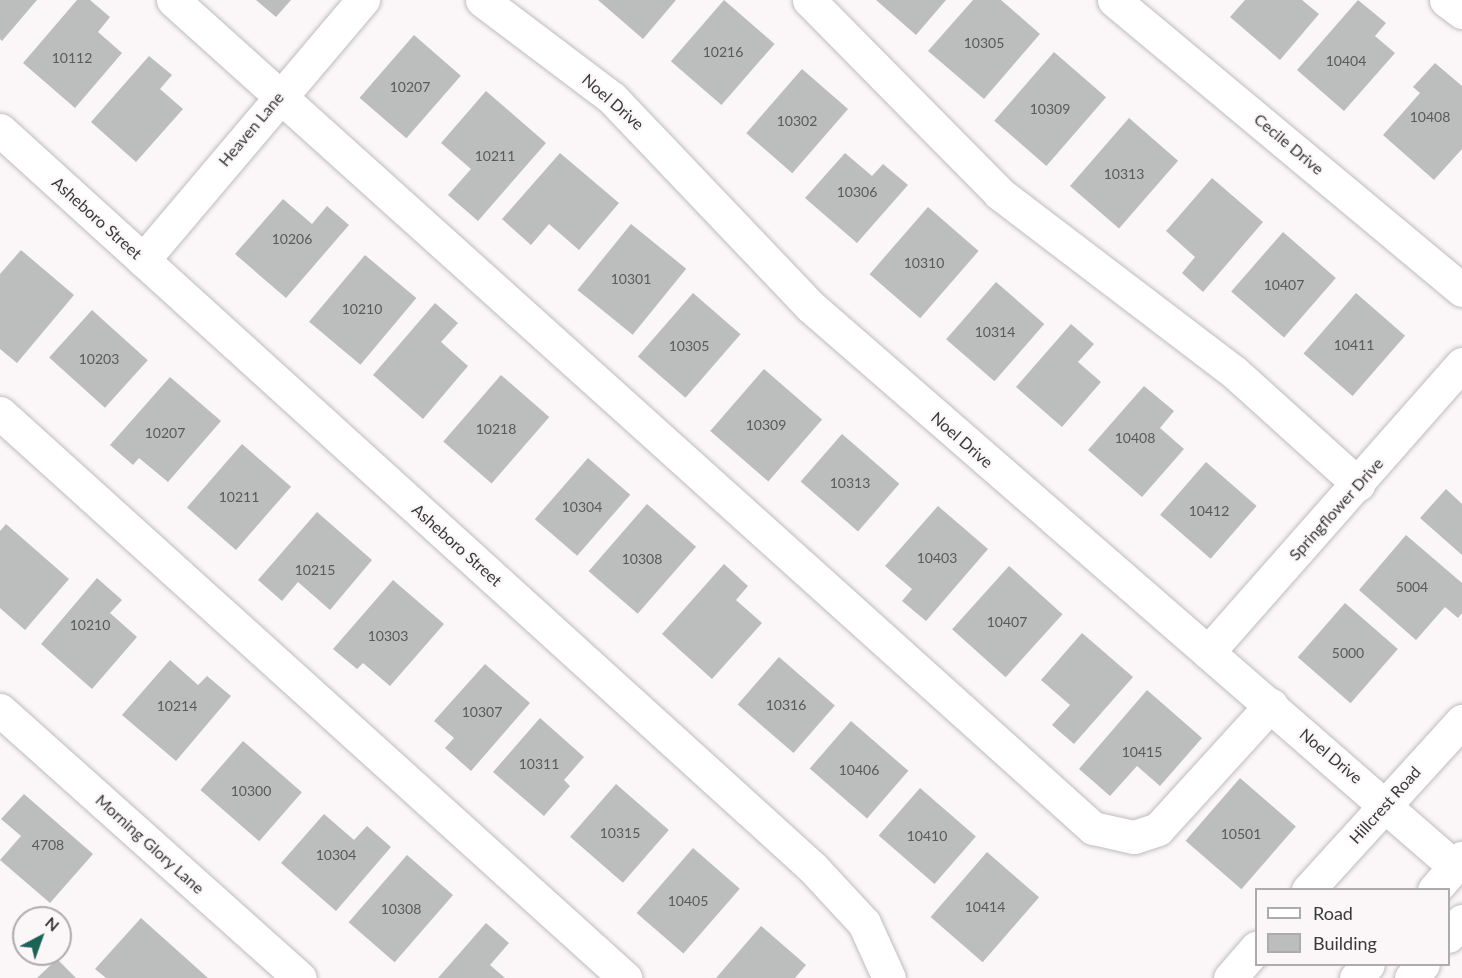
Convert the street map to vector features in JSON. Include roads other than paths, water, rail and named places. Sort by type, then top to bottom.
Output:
[{"type":"street","points":[[173,0],[1093,828],[1134,837],[1158,828],[1271,705]]},
{"type":"street","name":"Heaven Lane","points":[[142,260],[279,95],[363,0]]},
{"type":"street","name":"Noel Drive","points":[[482,0],[612,98],[810,306],[1208,652],[1386,803],[1450,872]]},
{"type":"street","points":[[809,0],[999,193],[1233,370],[1359,484]]},
{"type":"street","name":"Cecile Drive","points":[[1114,0],[1462,290]]},
{"type":"street","points":[[1446,0],[1462,12]]},
{"type":"street","name":"Asheboro Street","points":[[0,130],[821,874],[875,939],[889,978]]},
{"type":"street","name":"Springflower Drive","points":[[1208,652],[1359,484],[1462,364]]},
{"type":"street","points":[[0,413],[625,978]]},
{"type":"street","name":"Morning Glory Lane","points":[[0,710],[300,978]]},
{"type":"street","name":"Hillcrest Road","points":[[1310,888],[1462,721]]},
{"type":"street","points":[[1450,935],[1462,921]]},
{"type":"street","points":[[1230,978],[1255,950]]},
{"type":"street","points":[[1356,978],[1366,966]]},
{"type":"street","points":[[1411,978],[1421,966]]}]
